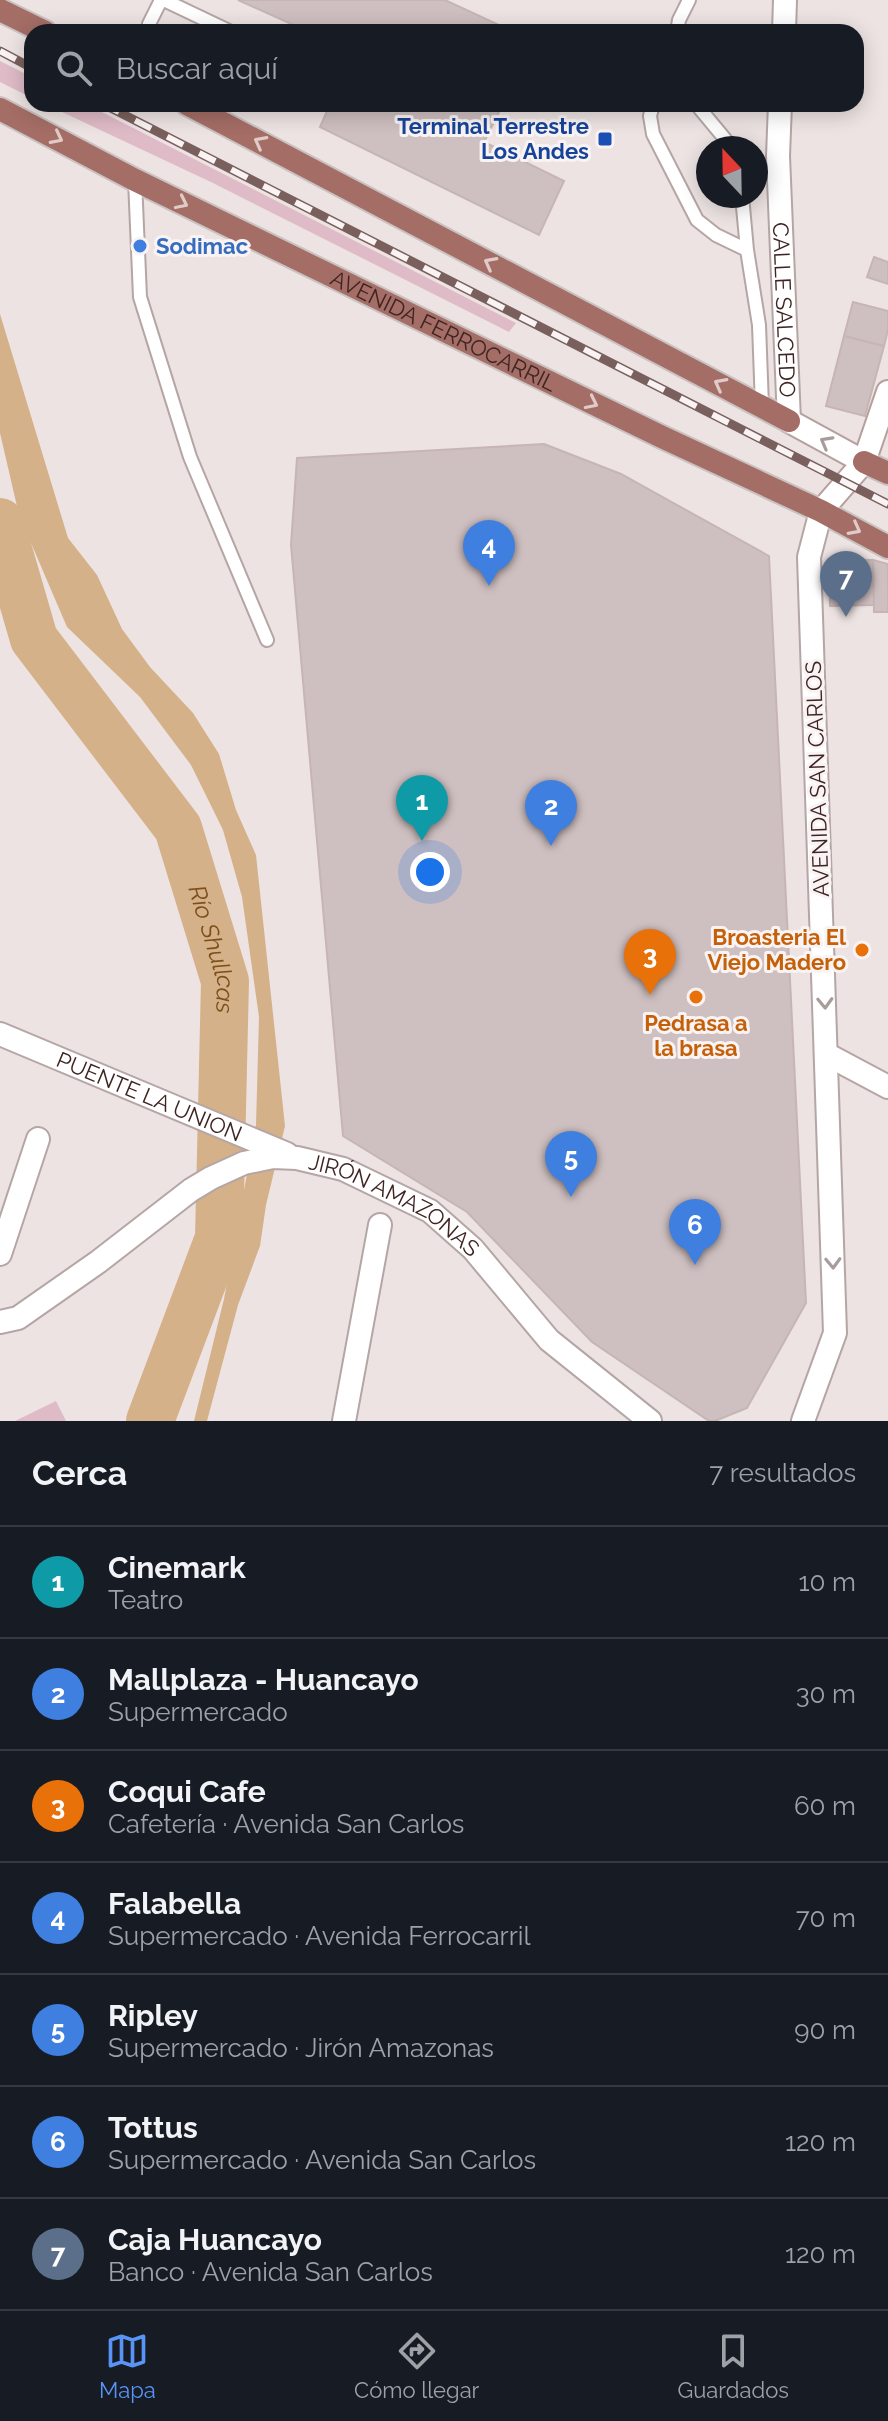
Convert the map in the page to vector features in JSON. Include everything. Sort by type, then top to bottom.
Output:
[{"type":"main road","points":[[0,10],[29,24]]},
{"type":"main road","name":"AVENIDA FERROCARRIL","points":[[0,109],[135,180],[662,437],[821,511],[888,547]]},
{"type":"main road","points":[[202,112],[789,421]]},
{"type":"main road","points":[[864,462],[888,473]]},
{"type":"street","points":[[784,24],[785,0]]},
{"type":"street","name":"CALLE SALCEDO","points":[[780,112],[778,156],[789,421]]},
{"type":"street","name":"AVENIDA SAN CARLOS","points":[[803,1421],[835,1333],[809,557],[821,511],[864,462],[888,392]]},
{"type":"street","points":[[789,421],[864,462]]},
{"type":"street","name":"PUENTE LA UNION","points":[[0,1034],[297,1158]]},
{"type":"street","points":[[826,1054],[888,1087]]},
{"type":"street","points":[[0,1254],[38,1139]]},
{"type":"street","name":"JIRÓN AMAZONAS","points":[[0,1322],[18,1318],[211,1178],[244,1163],[273,1157],[297,1158],[343,1169],[430,1211],[473,1249],[549,1340],[650,1421]]},
{"type":"street","points":[[344,1421],[380,1225]]},
{"type":"lane","points":[[149,24],[163,0],[214,24]]},
{"type":"lane","points":[[678,24],[689,0]]},
{"type":"lane","points":[[651,112],[653,134],[697,220],[716,235],[747,250]]},
{"type":"lane","points":[[703,112],[723,136]]},
{"type":"lane","points":[[135,180],[140,297],[190,457],[267,640]]},
{"type":"lane","points":[[743,208],[759,325],[762,406]]},
{"type":"shaded area","points":[[0,61],[24,73],[24,94],[0,82]]},
{"type":"shaded area","points":[[62,112],[102,112],[516,323],[509,332],[213,183]]},
{"type":"shaded area","points":[[0,314],[68,538],[97,575],[122,629],[150,667],[193,713],[219,754],[236,810],[256,855],[285,1126],[266,1205],[260,1246],[238,1305],[207,1421],[194,1421],[224,1299],[256,1125],[259,1017],[242,897],[223,830],[191,765],[140,697],[67,627],[19,515],[0,433]]},
{"type":"shaded area","points":[[56,1401],[66,1421],[15,1421]]},
{"type":"building","points":[[238,0],[445,0],[497,24],[291,24]]},
{"type":"building","points":[[327,112],[499,112],[484,142],[564,181],[539,235],[320,127]]},
{"type":"building","points":[[874,257],[888,262],[888,284],[867,277]]},
{"type":"building","points":[[853,302],[888,311],[884,346],[844,336]]},
{"type":"building","points":[[844,336],[884,346],[865,416],[826,406]]},
{"type":"building","points":[[544,444],[621,474],[769,556],[806,1303],[747,1408],[715,1421],[709,1421],[592,1342],[467,1212],[343,1136],[291,545],[297,458]]},
{"type":"building","points":[[846,560],[873,560],[874,605],[830,606],[830,568]]},
{"type":"building","points":[[873,560],[888,564],[888,612],[874,612]]},
{"type":"waterway","name":"Río Shullcas","points":[[0,522],[34,639],[178,828],[225,981],[219,1238],[150,1421]]},
{"type":"railway","points":[[0,51],[24,64]]},
{"type":"railway","points":[[119,112],[888,504]]},
{"type":"place","name":"Terminal Terrestre Los Andes","points":[[605,139]]},
{"type":"place","name":"Sodimac","points":[[140,246]]},
{"type":"place","name":"Falabella","points":[[489,586]]},
{"type":"place","name":"Caja Huancayo","points":[[846,617]]},
{"type":"place","name":"Cinemark","points":[[422,841]]},
{"type":"place","name":"Mallplaza - Huancayo","points":[[551,846]]},
{"type":"place","name":"Broasteria El Viejo Madero","points":[[862,950]]},
{"type":"place","name":"Coqui Cafe","points":[[650,995]]},
{"type":"place","name":"Pedrasa a la brasa","points":[[696,997]]},
{"type":"place","name":"Ripley","points":[[571,1197]]},
{"type":"place","name":"Tottus","points":[[695,1265]]}]
